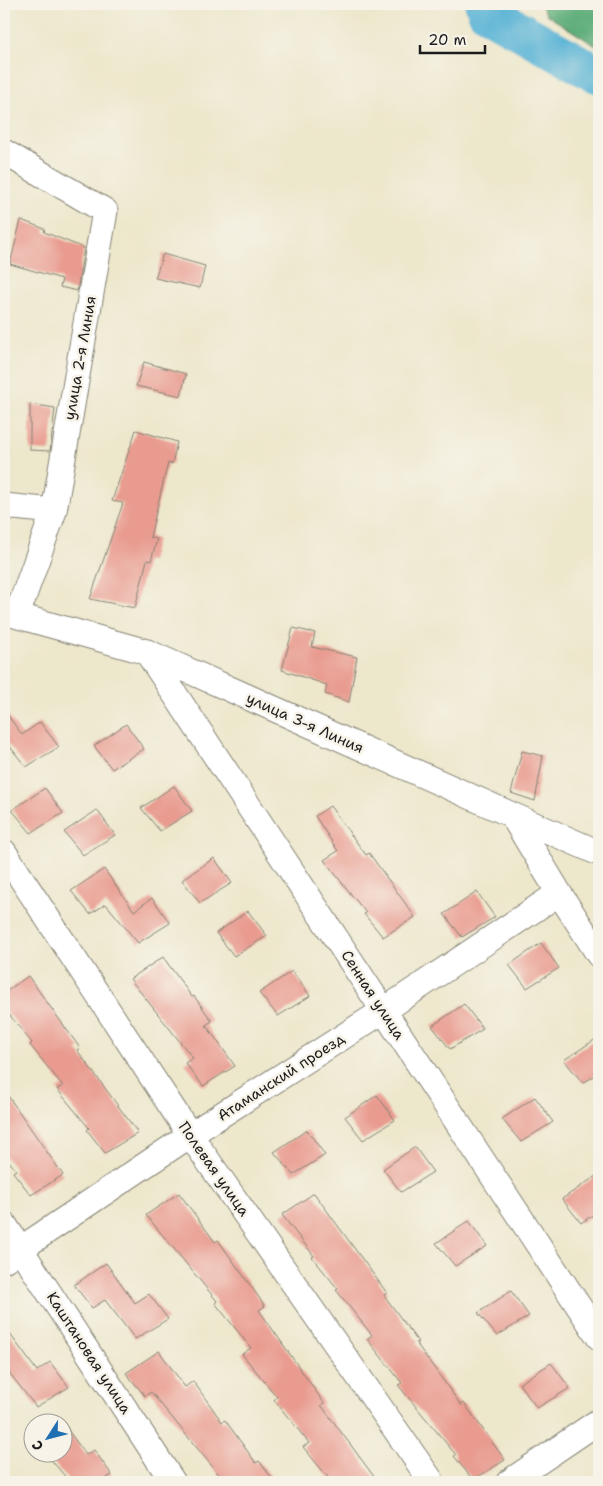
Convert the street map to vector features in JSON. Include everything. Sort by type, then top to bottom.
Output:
[{"type":"street","name":"улица 2-я Линия","points":[[4,152],[105,211],[54,512],[10,614]]},
{"type":"street","points":[[4,506],[54,512]]},
{"type":"street","name":"улица 3-я Линия","points":[[10,614],[147,652],[599,852]]},
{"type":"street","name":"Сенная улица","points":[[147,652],[599,1338]]},
{"type":"street","points":[[512,815],[559,893],[599,954]]},
{"type":"street","name":"Полевая улица","points":[[4,852],[190,1135],[432,1482]]},
{"type":"street","name":"Атаманский проезд","points":[[12,1255],[190,1135],[383,1011],[559,893]]},
{"type":"street","name":"Каштановая улица","points":[[4,1224],[12,1255],[173,1482]]},
{"type":"street","points":[[508,1482],[599,1421]]},
{"type":"green space","points":[[540,4],[599,4],[599,48],[547,15]]},
{"type":"building","points":[[21,220],[45,229],[44,232],[84,248],[77,291],[60,287],[62,279],[10,264]]},
{"type":"building","points":[[163,254],[205,266],[200,288],[155,278]]},
{"type":"building","points":[[144,362],[186,374],[181,396],[136,386]]},
{"type":"building","points":[[30,404],[55,408],[50,451],[30,450]]},
{"type":"building","points":[[136,430],[177,442],[172,464],[168,463],[150,537],[157,539],[151,561],[147,560],[135,608],[90,599],[123,503],[112,501]]},
{"type":"building","points":[[293,628],[315,633],[312,647],[357,657],[349,702],[325,694],[327,685],[282,670]]},
{"type":"building","points":[[4,710],[22,735],[40,722],[59,747],[26,767],[4,739]]},
{"type":"building","points":[[126,724],[144,749],[112,769],[94,746]]},
{"type":"building","points":[[522,751],[543,756],[535,801],[511,793]]},
{"type":"building","points":[[174,786],[192,811],[160,831],[141,808]]},
{"type":"building","points":[[45,788],[63,813],[31,833],[12,810]]},
{"type":"building","points":[[330,806],[366,855],[369,853],[415,917],[383,937],[324,860],[338,851],[315,816]]},
{"type":"building","points":[[97,810],[115,835],[83,855],[64,832]]},
{"type":"building","points":[[214,858],[232,883],[200,903],[182,880]]},
{"type":"building","points":[[104,869],[134,911],[152,898],[170,923],[138,943],[106,904],[90,914],[71,891]]},
{"type":"building","points":[[477,892],[495,917],[462,937],[444,914]]},
{"type":"building","points":[[248,911],[267,936],[234,956],[216,933]]},
{"type":"building","points":[[541,943],[559,968],[527,988],[509,965]]},
{"type":"building","points":[[163,957],[212,1021],[206,1025],[235,1066],[203,1086],[185,1063],[193,1058],[130,979]]},
{"type":"building","points":[[292,971],[310,996],[278,1016],[259,993]]},
{"type":"building","points":[[28,976],[80,1048],[77,1050],[138,1133],[105,1153],[87,1130],[89,1128],[57,1089],[63,1086],[30,1045],[32,1043],[4,1008],[4,993]]},
{"type":"building","points":[[464,1004],[483,1029],[450,1049],[432,1026]]},
{"type":"building","points":[[599,1037],[599,1073],[583,1083],[564,1060]]},
{"type":"building","points":[[4,1090],[63,1175],[31,1195],[13,1172],[16,1170],[4,1155]]},
{"type":"building","points":[[377,1095],[395,1120],[363,1140],[345,1117]]},
{"type":"building","points":[[535,1097],[553,1122],[521,1142],[502,1119]]},
{"type":"building","points":[[307,1130],[325,1155],[293,1175],[274,1152]]},
{"type":"building","points":[[415,1147],[433,1172],[401,1192],[383,1169]]},
{"type":"building","points":[[599,1174],[599,1211],[581,1223],[562,1199]]},
{"type":"building","points":[[179,1193],[215,1242],[218,1240],[265,1306],[259,1310],[324,1403],[321,1405],[378,1482],[332,1482],[303,1447],[309,1443],[274,1400],[277,1397],[242,1354],[251,1348],[215,1303],[217,1301],[146,1215]]},
{"type":"building","points":[[314,1193],[387,1293],[384,1295],[418,1342],[416,1343],[461,1405],[464,1403],[505,1460],[473,1480],[454,1456],[456,1455],[398,1385],[402,1383],[367,1339],[372,1335],[336,1290],[338,1289],[282,1215]]},
{"type":"building","points":[[469,1221],[487,1246],[455,1266],[436,1243]]},
{"type":"building","points":[[106,1263],[135,1303],[149,1294],[168,1319],[135,1339],[105,1300],[92,1308],[74,1285]]},
{"type":"building","points":[[511,1291],[529,1316],[497,1336],[478,1313]]},
{"type":"building","points":[[4,1326],[37,1371],[50,1362],[69,1387],[36,1407],[4,1366]]},
{"type":"building","points":[[159,1351],[185,1387],[193,1381],[222,1422],[225,1420],[256,1463],[259,1461],[275,1482],[225,1482],[151,1392],[145,1396],[126,1373]]},
{"type":"building","points":[[551,1363],[570,1388],[537,1408],[519,1384]]},
{"type":"building","points":[[72,1436],[86,1455],[94,1450],[112,1475],[100,1482],[70,1482],[55,1464],[72,1464]]},
{"type":"waterway","points":[[484,4],[487,12],[599,74]]}]
